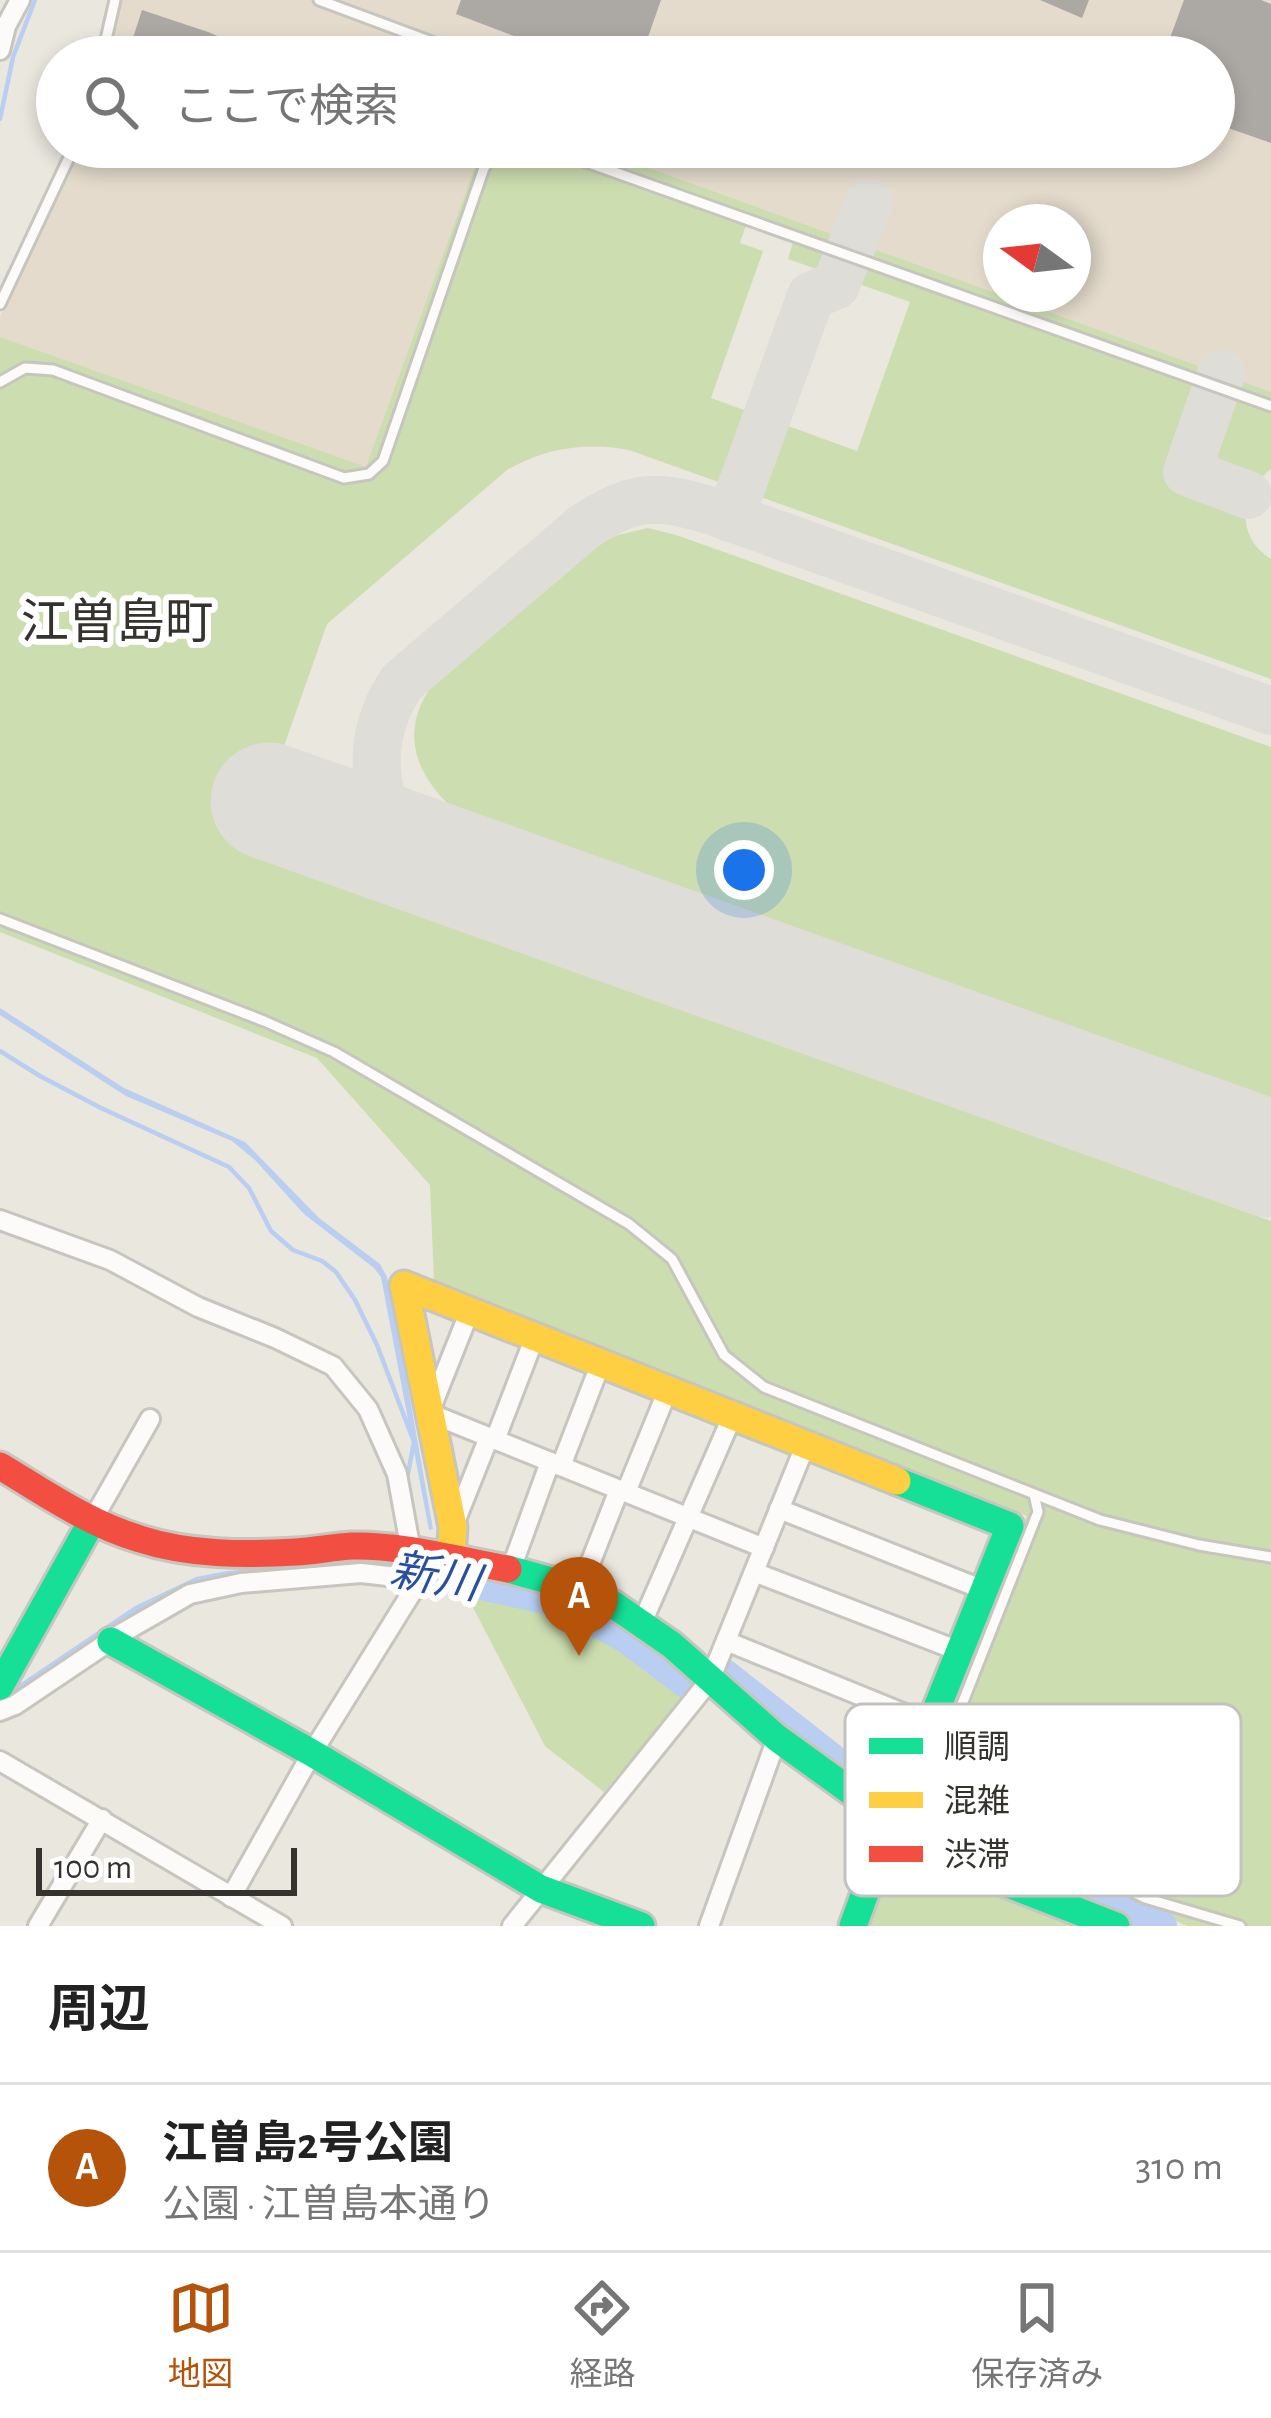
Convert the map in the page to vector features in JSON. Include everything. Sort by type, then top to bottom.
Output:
[{"type":"street","points":[[0,50],[20,0]]},
{"type":"street","points":[[0,1220],[110,1260],[198,1307],[333,1366],[368,1409],[432,1555]]},
{"type":"street","points":[[453,1527],[404,1285],[1010,1526],[938,1704]]},
{"type":"street","points":[[429,1413],[469,1313]]},
{"type":"street","points":[[232,1897],[312,1753],[453,1527],[534,1339]]},
{"type":"street","points":[[511,1569],[599,1365]]},
{"type":"street","points":[[580,1589],[667,1392]]},
{"type":"street","points":[[429,1413],[764,1548]]},
{"type":"street","points":[[642,1624],[732,1417]]},
{"type":"street","points":[[0,1686],[150,1419]]},
{"type":"street","points":[[512,1926],[710,1679],[805,1446]]},
{"type":"street","points":[[0,1466],[92,1521],[141,1540],[189,1550],[295,1552],[350,1546],[432,1555],[511,1569],[580,1589],[614,1605],[672,1645],[777,1738],[845,1788]]},
{"type":"street","points":[[779,1509],[984,1590]]},
{"type":"street","points":[[754,1572],[959,1651]]},
{"type":"street","points":[[0,1711],[190,1594],[242,1583],[361,1574],[418,1582]]},
{"type":"street","points":[[111,1641],[541,1889],[641,1926]]},
{"type":"street","points":[[726,1641],[881,1704]]},
{"type":"street","points":[[709,1926],[777,1738]]},
{"type":"street","points":[[0,1761],[282,1926]]},
{"type":"street","points":[[38,1926],[102,1819]]},
{"type":"street","points":[[853,1926],[864,1896]]},
{"type":"street","points":[[1041,1896],[1116,1926]]},
{"type":"lane","points":[[107,36],[115,0]]},
{"type":"lane","points":[[319,0],[416,36]]},
{"type":"lane","points":[[0,304],[64,168]]},
{"type":"lane","points":[[0,382],[25,368],[52,370],[344,478],[369,474],[383,461],[484,168]]},
{"type":"lane","points":[[603,168],[1271,406]]},
{"type":"lane","points":[[0,919],[334,1052],[629,1224],[672,1258],[724,1355],[764,1387],[1100,1520],[1199,1545],[1271,1556]]},
{"type":"lane","points":[[962,1704],[1038,1512],[1034,1494]]},
{"type":"lane","points":[[1141,1896],[1240,1926]]},
{"type":"shaded area","points":[[120,0],[1271,0],[1271,392],[1049,312],[1091,312],[1091,204],[983,204],[983,288],[648,168],[1235,168],[1235,36],[112,36]]},
{"type":"shaded area","points":[[68,168],[474,168],[366,468],[0,337],[0,317]]},
{"type":"green space","points":[[474,168],[648,168],[983,288],[983,312],[1049,312],[1271,392],[1271,469],[1252,490],[1246,515],[1251,539],[1271,559],[1271,679],[629,450],[566,449],[507,470],[327,624],[246,854],[1271,1221],[1271,1926],[1188,1926],[1115,1896],[1241,1896],[1241,1704],[953,1704],[1027,1516],[434,1280],[430,1185],[317,1058],[0,932],[0,337],[366,467]],"holes":[[[746,225],[793,242],[788,259],[910,302],[857,451],[711,398],[763,251],[740,243]]]},
{"type":"green space","points":[[648,528],[1271,747],[1271,1098],[449,805],[425,774],[414,742],[419,709],[440,676],[593,547]]},
{"type":"green space","points":[[454,1571],[574,1600],[626,1628],[694,1684],[604,1792],[545,1746]]},
{"type":"green space","points":[[872,1896],[1004,1896],[1081,1926],[861,1926]]},
{"type":"water","points":[[0,1008],[124,1088],[245,1142],[319,1218],[380,1264],[393,1303],[433,1529],[429,1530],[381,1277],[374,1268],[304,1214],[232,1141],[126,1096],[0,1015]]},
{"type":"water","points":[[363,1560],[396,1563],[395,1570],[227,1579],[15,1698],[9,1691],[135,1606],[196,1577]]},
{"type":"water","points":[[449,1571],[573,1601],[617,1623],[661,1655],[655,1662],[581,1615],[532,1597],[447,1577]]},
{"type":"building","points":[[461,0],[661,0],[648,36],[514,36],[456,14]]},
{"type":"building","points":[[1040,0],[1089,0],[1082,18]]},
{"type":"building","points":[[1184,0],[1271,4],[1271,143],[1235,130],[1235,36],[1171,36]]},
{"type":"building","points":[[142,10],[217,36],[134,36]]},
{"type":"waterway","points":[[0,119],[13,57],[35,0]]},
{"type":"waterway","points":[[0,1051],[101,1108],[229,1167],[249,1188],[271,1231],[293,1250],[336,1272],[377,1345],[414,1442],[406,1484]]},
{"type":"waterway","name":"新川","points":[[391,1565],[562,1603],[626,1638],[687,1684],[717,1668],[845,1768]]},
{"type":"waterway","name":"新川","points":[[1088,1896],[1162,1926]]},
{"type":"taxiway","points":[[730,518],[811,296],[836,285],[869,202]]},
{"type":"taxiway","points":[[1221,374],[1187,472],[1248,495]]},
{"type":"taxiway","points":[[395,846],[382,803],[377,762],[382,723],[402,682],[584,527],[617,508],[645,500],[712,511],[1271,711]]},
{"type":"runway","points":[[269,801],[1271,1159]]},
{"type":"traffic: fast","points":[[897,1481],[1010,1526],[938,1704]]},
{"type":"traffic: fast","points":[[0,1686],[92,1521]]},
{"type":"traffic: fast","points":[[508,1569],[580,1589],[614,1605],[672,1645],[777,1738],[845,1787]]},
{"type":"traffic: fast","points":[[111,1641],[541,1889],[641,1926]]},
{"type":"traffic: fast","points":[[853,1926],[864,1896]]},
{"type":"traffic: fast","points":[[1039,1896],[1116,1926]]},
{"type":"traffic: slow","points":[[451,1559],[453,1527],[404,1285],[897,1481]]},
{"type":"traffic: jam","points":[[0,1466],[103,1525],[178,1548],[257,1553],[372,1546],[508,1569]]},
{"type":"place","name":"江曽島2号公園","points":[[579,1656]]},
{"type":"district","name":"江曽島町","points":[[117,624]]}]
